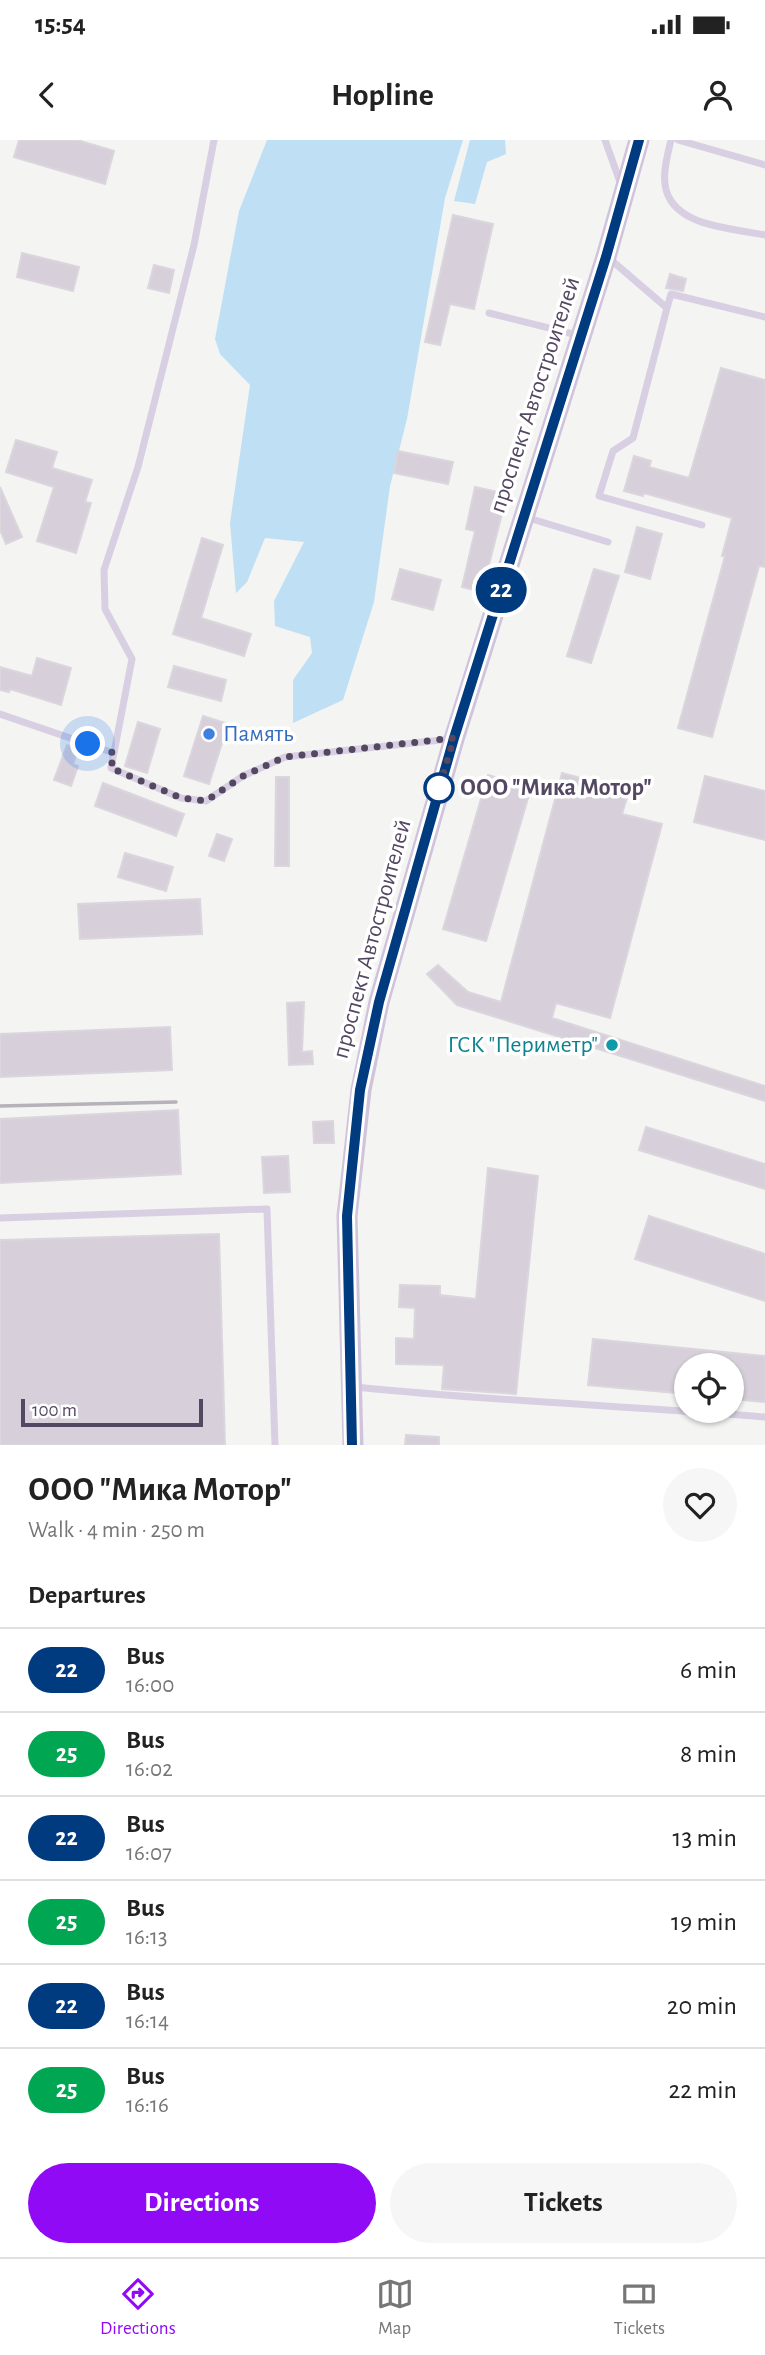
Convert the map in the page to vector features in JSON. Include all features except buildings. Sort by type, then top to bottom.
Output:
[{"type":"main road","name":"проспект Автостроителей","points":[[352,1445],[347,1216],[360,1090],[379,1002],[454,738],[606,257],[639,140]]},
{"type":"lane","points":[[214,140],[194,245],[138,467],[104,570],[105,609],[132,659],[111,768],[181,798],[206,801],[243,776],[285,757],[454,738]]},
{"type":"lane","points":[[606,140],[616,164],[623,194]]},
{"type":"lane","points":[[671,140],[664,182],[669,200],[680,211],[698,221],[765,235]]},
{"type":"lane","points":[[678,140],[765,165]]},
{"type":"lane","points":[[606,257],[667,307]]},
{"type":"lane","points":[[702,525],[599,496],[613,451],[633,438],[671,294],[765,317]]},
{"type":"lane","points":[[489,313],[581,336]]},
{"type":"lane","points":[[524,517],[608,542]]},
{"type":"lane","points":[[0,714],[114,753]]},
{"type":"lane","points":[[0,1217],[267,1209],[275,1445]]},
{"type":"lane","points":[[350,1387],[500,1402],[564,1402],[765,1417]]},
{"type":"shaded area","points":[[267,140],[463,140],[445,198],[407,419],[390,486],[374,602],[343,700],[293,723],[293,680],[312,653],[310,637],[275,626],[274,601],[304,542],[265,538],[247,582],[236,593],[230,523],[250,385],[220,354],[215,339],[239,211]]},
{"type":"shaded area","points":[[470,140],[505,140],[506,154],[487,162],[475,204],[454,201]]},
{"type":"railway","points":[[0,1106],[176,1102]]},
{"type":"bus line","name":"22","points":[[352,1445],[347,1216],[360,1090],[379,1002],[454,738],[606,257],[639,140]]},
{"type":"place","name":"Память","points":[[209,734]]},
{"type":"place","name":"ООО \"Мика Мотор\"","points":[[439,788]]},
{"type":"place","name":"ГСК \"Периметр\"","points":[[612,1045]]},
{"type":"route","points":[[88,744],[114,753],[111,768],[181,798],[206,801],[243,776],[285,757],[454,738],[439,788]]}]
